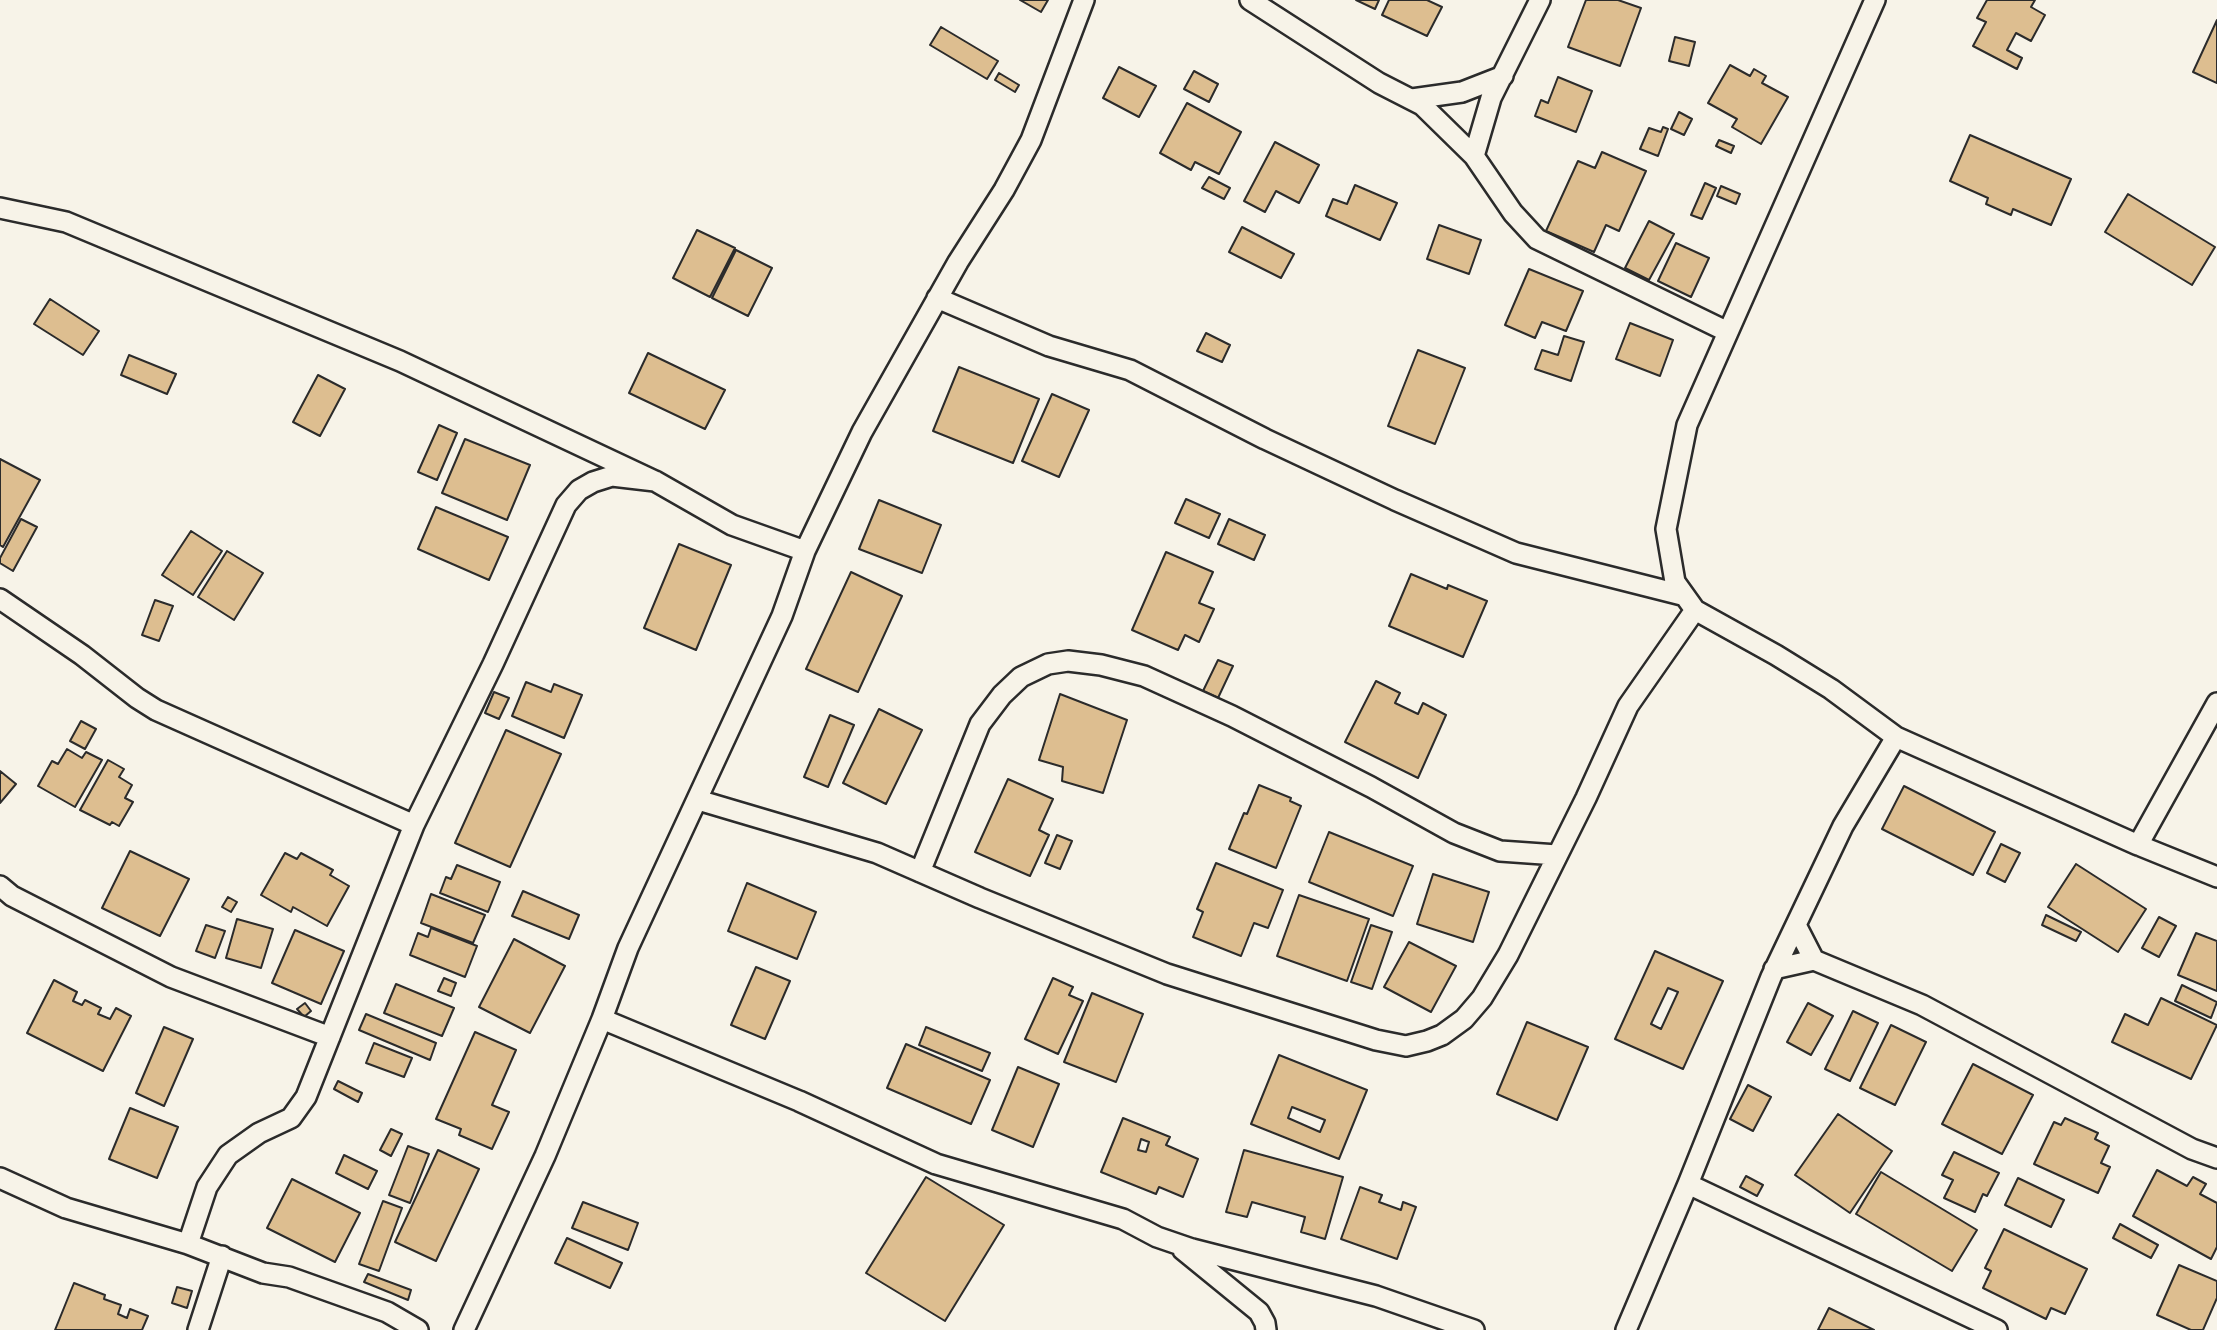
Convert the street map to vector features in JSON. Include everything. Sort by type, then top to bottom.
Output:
[{"type":"street","points":[[464,1330],[545,1156],[602,1019],[628,948],[782,617],[805,551],[862,432],[937,298],[1004,190],[1031,140],[1084,0]]},
{"type":"street","points":[[1250,0],[1379,83],[1422,105],[1474,156],[1513,213],[1537,239],[1728,332]]},
{"type":"street","points":[[1474,156],[1491,99],[1540,0]]},
{"type":"street","points":[[1688,603],[1675,582],[1666,529],[1688,425],[1875,0]]},
{"type":"street","points":[[1412,99],[1462,92],[1503,76]]},
{"type":"street","points":[[0,210],[66,222],[400,360],[655,481],[732,525],[805,551]]},
{"type":"street","points":[[937,298],[1049,346],[1130,370],[1288,450],[1516,553],[1688,603],[1831,690],[1896,737],[2138,845],[2217,877]]},
{"type":"street","points":[[188,1244],[207,1187],[228,1155],[259,1133],[291,1118],[306,1097],[414,825],[493,664],[566,505],[579,490],[612,476],[655,481]]},
{"type":"street","points":[[0,599],[82,654],[156,710],[414,825]]},
{"type":"street","points":[[698,800],[877,853],[1167,974],[1376,1040],[1406,1046],[1443,1035],[1464,1019],[1482,998],[1507,955],[1557,855],[1628,706],[1688,603]]},
{"type":"street","points":[[920,872],[980,724],[1002,695],[1021,677],[1048,664],[1068,661],[1101,665],[1144,676],[1232,716],[1360,781],[1454,834],[1500,850],[1557,855]]},
{"type":"street","points":[[2138,845],[2217,702]]},
{"type":"street","points":[[1626,1330],[1774,969],[1843,826],[1896,737]]},
{"type":"street","points":[[0,886],[12,896],[171,977],[330,1037]]},
{"type":"street","points":[[1796,925],[1814,960]]},
{"type":"street","points":[[1774,969],[1814,960],[1946,1017],[2192,1149],[2217,1158]]},
{"type":"street","points":[[602,1019],[799,1101],[936,1164],[1123,1219],[1157,1237],[1192,1249],[1376,1296],[1474,1330]]},
{"type":"street","points":[[0,1178],[66,1208],[188,1244],[262,1273],[289,1277],[387,1312],[418,1330]]},
{"type":"street","points":[[1688,1184],[1997,1330]]},
{"type":"street","points":[[1175,1242],[1259,1312],[1266,1330]]},
{"type":"street","points":[[198,1330],[222,1256]]},
{"type":"building","points":[[1020,0],[1048,0],[1041,12]]},
{"type":"building","points":[[1356,0],[1379,0],[1375,9]]},
{"type":"building","points":[[1389,0],[1427,0],[1442,7],[1427,36],[1382,15]]},
{"type":"building","points":[[1586,0],[1618,0],[1641,8],[1620,66],[1568,47]]},
{"type":"building","points":[[1987,0],[2035,0],[2031,7],[2045,15],[2031,41],[2016,33],[2007,50],[2022,58],[2017,69],[1973,46],[1986,22],[1977,18]]},
{"type":"building","points":[[2217,20],[2217,83],[2193,72]]},
{"type":"building","points":[[941,27],[998,61],[987,79],[930,45]]},
{"type":"building","points":[[1675,37],[1695,42],[1689,66],[1669,61]]},
{"type":"building","points":[[1730,65],[1750,76],[1754,69],[1766,76],[1762,83],[1788,97],[1761,144],[1732,127],[1737,119],[1708,103]]},
{"type":"building","points":[[1119,67],[1156,86],[1139,117],[1103,98]]},
{"type":"building","points":[[1194,71],[1218,84],[1209,102],[1184,89]]},
{"type":"building","points":[[999,73],[1019,85],[1015,92],[995,80]]},
{"type":"building","points":[[1558,77],[1592,91],[1576,132],[1535,116],[1541,100],[1548,103]]},
{"type":"building","points":[[1187,103],[1241,132],[1219,174],[1195,162],[1191,170],[1160,153]]},
{"type":"building","points":[[1679,112],[1692,119],[1684,135],[1671,129]]},
{"type":"building","points":[[1663,127],[1668,129],[1658,156],[1640,149],[1649,128],[1661,132]]},
{"type":"building","points":[[1970,135],[2071,179],[2051,225],[2013,209],[2011,215],[1986,204],[1988,198],[1950,181]]},
{"type":"building","points":[[1719,140],[1734,146],[1731,153],[1716,146]]},
{"type":"building","points":[[1275,142],[1319,165],[1299,203],[1276,191],[1265,212],[1244,201]]},
{"type":"building","points":[[1602,152],[1646,171],[1619,231],[1606,225],[1594,252],[1546,231],[1578,161],[1595,168]]},
{"type":"building","points":[[1209,177],[1230,188],[1224,199],[1202,188]]},
{"type":"building","points":[[1705,183],[1716,188],[1702,219],[1691,215]]},
{"type":"building","points":[[1355,185],[1397,203],[1380,240],[1326,216],[1333,199],[1347,204]]},
{"type":"building","points":[[1721,186],[1740,194],[1736,204],[1717,196]]},
{"type":"building","points":[[2128,194],[2215,247],[2192,285],[2105,232]]},
{"type":"building","points":[[1649,221],[1674,234],[1649,280],[1625,268]]},
{"type":"building","points":[[1439,225],[1481,240],[1469,274],[1427,259]]},
{"type":"building","points":[[1242,227],[1294,254],[1281,278],[1229,252]]},
{"type":"building","points":[[697,230],[735,248],[710,297],[673,278]]},
{"type":"building","points":[[1676,243],[1709,258],[1691,297],[1658,281]]},
{"type":"building","points":[[736,250],[772,268],[748,316],[712,298]]},
{"type":"building","points":[[1529,269],[1583,291],[1566,331],[1542,322],[1535,338],[1505,325]]},
{"type":"building","points":[[50,299],[99,331],[83,355],[34,324]]},
{"type":"building","points":[[1630,323],[1673,340],[1660,376],[1616,359]]},
{"type":"building","points":[[1206,333],[1230,345],[1222,362],[1197,351]]},
{"type":"building","points":[[1564,336],[1584,342],[1571,381],[1535,369],[1542,350],[1558,355]]},
{"type":"building","points":[[1418,350],[1465,368],[1435,444],[1388,426]]},
{"type":"building","points":[[648,353],[725,390],[705,429],[629,393]]},
{"type":"building","points":[[129,355],[176,374],[167,394],[121,375]]},
{"type":"building","points":[[959,367],[1039,399],[1013,463],[933,431]]},
{"type":"building","points":[[318,375],[345,389],[320,436],[293,422]]},
{"type":"building","points":[[1052,394],[1089,410],[1059,477],[1022,461]]},
{"type":"building","points":[[439,425],[457,433],[437,480],[418,472]]},
{"type":"building","points":[[465,439],[530,465],[507,520],[442,493]]},
{"type":"building","points":[[0,459],[40,480],[3,547],[0,545]]},
{"type":"building","points":[[1186,499],[1220,514],[1209,538],[1175,523]]},
{"type":"building","points":[[879,500],[941,525],[922,573],[859,549]]},
{"type":"building","points":[[436,507],[508,537],[489,580],[418,549]]},
{"type":"building","points":[[21,519],[37,527],[13,571],[0,563],[0,558]]},
{"type":"building","points":[[1229,519],[1265,535],[1254,560],[1218,544]]},
{"type":"building","points":[[191,531],[222,551],[193,595],[162,575]]},
{"type":"building","points":[[679,544],[731,565],[696,650],[644,628]]},
{"type":"building","points":[[227,551],[263,573],[234,620],[198,597]]},
{"type":"building","points":[[1166,552],[1213,572],[1199,603],[1214,609],[1199,642],[1185,635],[1178,650],[1132,630]]},
{"type":"building","points":[[851,572],[902,596],[858,692],[806,669]]},
{"type":"building","points":[[1411,574],[1487,601],[1463,657],[1389,626]]},
{"type":"building","points":[[155,600],[173,606],[159,641],[142,635]]},
{"type":"building","points":[[1218,660],[1233,666],[1218,698],[1203,691]]},
{"type":"building","points":[[1376,681],[1400,693],[1395,703],[1418,714],[1423,703],[1446,715],[1418,778],[1345,742]]},
{"type":"building","points":[[526,682],[551,692],[554,684],[582,695],[564,738],[512,716]]},
{"type":"building","points":[[494,692],[509,698],[499,719],[485,713]]},
{"type":"building","points":[[1060,694],[1127,720],[1103,793],[1062,781],[1063,767],[1039,760]]},
{"type":"building","points":[[879,709],[922,730],[886,804],[843,783]]},
{"type":"building","points":[[830,715],[854,725],[828,787],[804,777]]},
{"type":"building","points":[[81,721],[96,729],[85,749],[70,741]]},
{"type":"building","points":[[506,730],[561,754],[510,867],[455,843]]},
{"type":"building","points":[[67,749],[82,758],[86,752],[102,760],[75,807],[38,786],[52,761],[58,764]]},
{"type":"building","points":[[108,760],[124,769],[119,777],[132,785],[125,798],[133,802],[119,826],[112,822],[110,825],[80,810]]},
{"type":"building","points":[[0,771],[16,784],[0,803]]},
{"type":"building","points":[[1008,779],[1053,799],[1039,830],[1049,835],[1030,876],[975,852]]},
{"type":"building","points":[[1259,785],[1291,798],[1290,801],[1301,806],[1276,868],[1229,849]]},
{"type":"building","points":[[1904,786],[1995,832],[1973,875],[1882,829]]},
{"type":"building","points":[[1329,832],[1413,866],[1393,916],[1309,882]]},
{"type":"building","points":[[1057,835],[1072,841],[1060,869],[1045,863]]},
{"type":"building","points":[[2001,844],[2020,853],[2005,882],[1987,873]]},
{"type":"building","points":[[130,851],[189,879],[160,936],[102,908]]},
{"type":"building","points":[[285,853],[297,859],[301,853],[333,870],[330,875],[349,886],[327,926],[293,907],[291,912],[261,895]]},
{"type":"building","points":[[1216,863],[1283,890],[1268,928],[1254,923],[1241,956],[1193,937],[1203,912],[1197,909]]},
{"type":"building","points":[[2076,864],[2146,909],[2118,952],[2048,907]]},
{"type":"building","points":[[457,865],[500,882],[488,912],[440,893],[446,877],[451,879]]},
{"type":"building","points":[[1433,874],[1489,892],[1473,942],[1417,924]]},
{"type":"building","points":[[747,883],[816,912],[797,959],[728,931]]},
{"type":"building","points":[[523,891],[579,915],[569,939],[512,916]]},
{"type":"building","points":[[431,894],[485,915],[473,943],[421,923]]},
{"type":"building","points":[[1299,895],[1369,919],[1347,981],[1277,956]]},
{"type":"building","points":[[228,897],[237,902],[231,912],[222,907]]},
{"type":"building","points":[[2046,915],[2081,932],[2076,941],[2042,925]]},
{"type":"building","points":[[2159,917],[2176,926],[2159,957],[2142,948]]},
{"type":"building","points":[[237,919],[273,929],[261,968],[226,958]]},
{"type":"building","points":[[206,925],[225,931],[215,958],[196,951]]},
{"type":"building","points":[[1371,925],[1392,932],[1372,989],[1351,982]]},
{"type":"building","points":[[431,928],[477,946],[465,977],[410,955],[418,933],[428,937]]},
{"type":"building","points":[[295,930],[344,951],[321,1004],[272,983]]},
{"type":"building","points":[[2196,933],[2217,941],[2217,991],[2178,975]]},
{"type":"building","points":[[514,939],[565,966],[530,1033],[479,1007]]},
{"type":"building","points":[[1409,942],[1456,966],[1431,1012],[1384,987]]},
{"type":"building","points":[[1655,951],[1723,981],[1683,1069],[1615,1039]],"holes":[[[1668,988],[1678,992],[1661,1029],[1651,1024]]]},
{"type":"building","points":[[756,967],[790,981],[765,1039],[731,1025]]},
{"type":"building","points":[[444,978],[456,983],[451,996],[438,991]]},
{"type":"building","points":[[1053,978],[1073,987],[1069,995],[1083,1001],[1058,1054],[1025,1039]]},
{"type":"building","points":[[54,980],[77,992],[73,1001],[82,1005],[85,1000],[101,1008],[98,1014],[110,1019],[116,1008],[131,1016],[103,1071],[27,1033]]},
{"type":"building","points":[[396,984],[454,1008],[442,1036],[384,1013]]},
{"type":"building","points":[[2182,985],[2217,1002],[2211,1018],[2175,1001]]},
{"type":"building","points":[[1092,993],[1143,1014],[1116,1082],[1064,1062]]},
{"type":"building","points":[[2161,998],[2217,1025],[2191,1079],[2112,1042],[2125,1014],[2148,1025]]},
{"type":"building","points":[[305,1003],[311,1011],[304,1017],[297,1009]]},
{"type":"building","points":[[1808,1003],[1833,1016],[1811,1055],[1787,1042]]},
{"type":"building","points":[[1853,1011],[1878,1023],[1850,1081],[1825,1069]]},
{"type":"building","points":[[366,1014],[436,1043],[430,1060],[359,1030]]},
{"type":"building","points":[[1527,1022],[1588,1047],[1557,1120],[1497,1094]]},
{"type":"building","points":[[1891,1025],[1926,1042],[1895,1105],[1860,1088]]},
{"type":"building","points":[[164,1027],[193,1039],[164,1106],[136,1093]]},
{"type":"building","points":[[926,1027],[990,1053],[982,1071],[919,1045]]},
{"type":"building","points":[[475,1032],[516,1050],[492,1105],[509,1112],[492,1149],[459,1135],[461,1129],[436,1119]]},
{"type":"building","points":[[374,1043],[412,1058],[404,1077],[366,1063]]},
{"type":"building","points":[[906,1044],[990,1080],[971,1124],[887,1088]]},
{"type":"building","points":[[1279,1055],[1367,1090],[1339,1159],[1251,1124]],"holes":[[[1292,1107],[1325,1120],[1320,1132],[1288,1118]]]},
{"type":"building","points":[[1973,1064],[2033,1095],[2002,1154],[1942,1124]]},
{"type":"building","points":[[1018,1067],[1059,1084],[1033,1147],[992,1130]]},
{"type":"building","points":[[338,1081],[362,1093],[358,1102],[334,1089]]},
{"type":"building","points":[[1748,1085],[1771,1097],[1753,1131],[1730,1119]]},
{"type":"building","points":[[130,1108],[178,1127],[157,1178],[109,1159]]},
{"type":"building","points":[[1838,1114],[1892,1151],[1850,1213],[1795,1175]]},
{"type":"building","points":[[1123,1118],[1170,1137],[1166,1145],[1198,1159],[1183,1197],[1159,1187],[1156,1194],[1101,1172]],"holes":[[[1141,1139],[1149,1142],[1146,1152],[1138,1150]]]},
{"type":"building","points":[[2065,1118],[2098,1133],[2095,1139],[2109,1146],[2101,1163],[2110,1167],[2098,1193],[2034,1164],[2054,1122],[2061,1125]]},
{"type":"building","points":[[391,1129],[402,1134],[391,1156],[380,1150]]},
{"type":"building","points":[[408,1146],[429,1154],[410,1203],[389,1195]]},
{"type":"building","points":[[438,1150],[479,1169],[436,1261],[395,1242]]},
{"type":"building","points":[[1244,1150],[1343,1177],[1325,1239],[1301,1232],[1305,1217],[1252,1202],[1247,1217],[1226,1212]]},
{"type":"building","points":[[1954,1152],[1999,1173],[1987,1196],[1983,1194],[1975,1212],[1944,1198],[1953,1180],[1942,1175]]},
{"type":"building","points":[[344,1155],[377,1171],[368,1189],[336,1173]]},
{"type":"building","points":[[2157,1170],[2187,1186],[2193,1177],[2206,1184],[2200,1194],[2217,1203],[2217,1247],[2211,1259],[2133,1216]]},
{"type":"building","points":[[1881,1172],[1977,1230],[1952,1271],[1856,1214]]},
{"type":"building","points":[[1746,1176],[1763,1185],[1757,1196],[1740,1187]]},
{"type":"building","points":[[926,1177],[1004,1225],[945,1321],[866,1273]]},
{"type":"building","points":[[2018,1178],[2064,1200],[2051,1227],[2005,1205]]},
{"type":"building","points":[[292,1179],[360,1213],[335,1262],[267,1228]]},
{"type":"building","points":[[1360,1187],[1382,1195],[1379,1202],[1401,1210],[1403,1202],[1416,1207],[1397,1259],[1341,1239]]},
{"type":"building","points":[[383,1201],[402,1208],[379,1271],[359,1264]]},
{"type":"building","points":[[583,1202],[638,1223],[628,1250],[572,1228]]},
{"type":"building","points":[[2120,1224],[2158,1245],[2151,1258],[2113,1238]]},
{"type":"building","points":[[2004,1229],[2087,1269],[2065,1314],[2051,1308],[2046,1319],[1983,1288],[1991,1271],[1985,1268]]},
{"type":"building","points":[[567,1238],[622,1263],[610,1288],[555,1263]]},
{"type":"building","points":[[2179,1265],[2217,1281],[2217,1298],[2203,1330],[2191,1330],[2157,1315]]},
{"type":"building","points":[[368,1274],[411,1290],[408,1300],[364,1282]]},
{"type":"building","points":[[74,1283],[105,1295],[104,1299],[121,1305],[118,1314],[127,1318],[130,1309],[148,1316],[142,1330],[55,1330]]},
{"type":"building","points":[[177,1287],[192,1291],[187,1308],[172,1303]]},
{"type":"building","points":[[1829,1308],[1874,1330],[1818,1330]]}]
